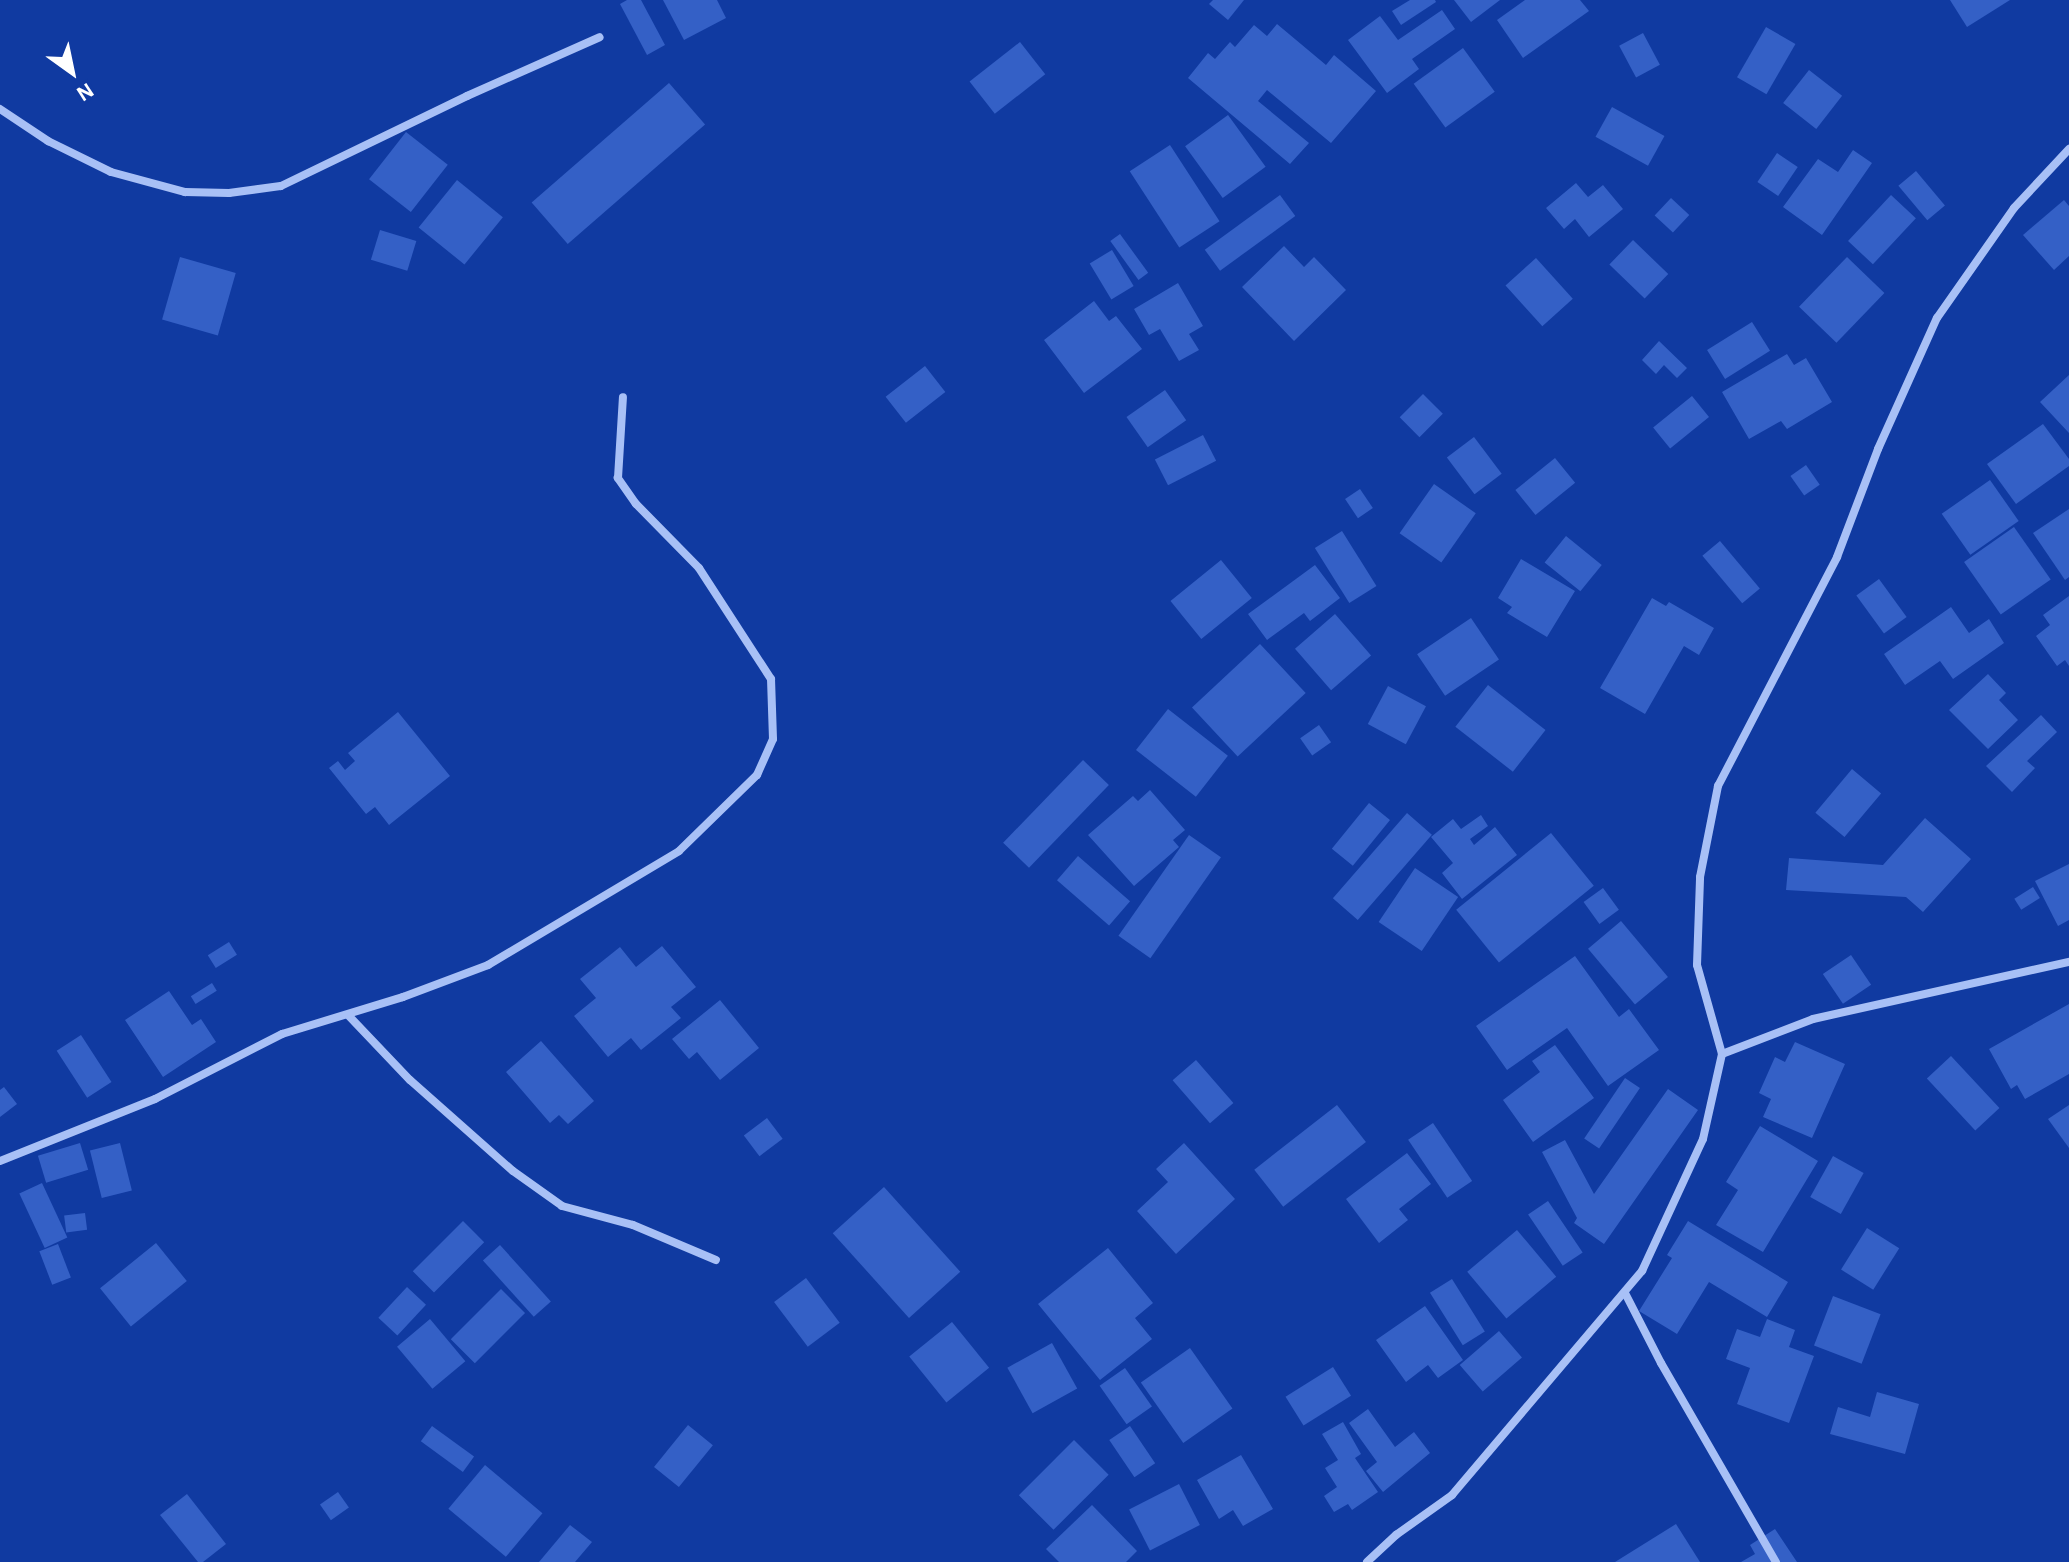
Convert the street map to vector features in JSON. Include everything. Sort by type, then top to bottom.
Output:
[{"type":"street","points":[[0,109],[48,141],[111,172],[185,192],[229,193],[281,186],[467,96],[600,37]]},
{"type":"street","points":[[1367,1562],[1396,1535],[1452,1495],[1642,1271],[1703,1139],[1722,1054],[1697,965],[1700,877],[1718,786],[1837,557],[1878,449],[1937,318],[2014,208],[2069,149]]},
{"type":"street","points":[[0,1161],[155,1099],[282,1034],[348,1015],[488,965],[621,889],[679,851],[757,775],[773,739],[771,679],[699,568],[636,504],[618,478],[623,397]]},
{"type":"street","points":[[1722,1054],[1813,1019],[2069,962]]},
{"type":"street","points":[[348,1015],[410,1080],[513,1171],[562,1206],[633,1225],[716,1260]]},
{"type":"street","points":[[1625,1293],[1661,1363],[1776,1562]]},
{"type":"building","points":[[627,0],[641,0],[665,45],[647,55],[620,4]]},
{"type":"building","points":[[663,0],[717,0],[726,18],[684,40]]},
{"type":"building","points":[[1213,0],[1244,0],[1228,20],[1209,4]]},
{"type":"building","points":[[1410,0],[1436,2],[1401,25],[1392,11]]},
{"type":"building","points":[[1454,0],[1500,0],[1471,22]]},
{"type":"building","points":[[1525,0],[1580,0],[1589,11],[1523,58],[1497,20]]},
{"type":"building","points":[[1950,0],[2010,0],[1967,27]]},
{"type":"building","points":[[1442,10],[1455,29],[1412,59],[1419,69],[1387,93],[1348,40],[1380,16],[1398,40]]},
{"type":"building","points":[[1277,24],[1326,65],[1334,55],[1376,91],[1331,143],[1267,90],[1258,101],[1309,143],[1290,164],[1188,78],[1208,53],[1215,59],[1230,42],[1235,47],[1254,25],[1267,36]]},
{"type":"building","points":[[1766,27],[1795,44],[1766,94],[1737,77]]},
{"type":"building","points":[[1643,33],[1660,65],[1636,77],[1619,46]]},
{"type":"building","points":[[1020,42],[1045,74],[995,114],[970,81]]},
{"type":"building","points":[[1463,48],[1495,92],[1445,128],[1414,84]]},
{"type":"building","points":[[1809,70],[1842,96],[1816,129],[1783,103]]},
{"type":"building","points":[[669,83],[705,125],[568,244],[532,202]]},
{"type":"building","points":[[1612,107],[1664,136],[1648,166],[1596,137]]},
{"type":"building","points":[[1228,115],[1266,167],[1223,198],[1185,146]]},
{"type":"building","points":[[406,132],[448,165],[411,212],[369,179]]},
{"type":"building","points":[[1170,145],[1220,221],[1179,247],[1130,171]]},
{"type":"building","points":[[1853,150],[1872,163],[1822,235],[1783,207],[1818,159],[1838,172]]},
{"type":"building","points":[[1777,153],[1798,167],[1778,196],[1757,182]]},
{"type":"building","points":[[1916,171],[1945,205],[1927,220],[1898,186]]},
{"type":"building","points":[[457,180],[503,217],[464,265],[419,227]]},
{"type":"building","points":[[1576,183],[1588,197],[1603,185],[1623,209],[1589,237],[1575,219],[1564,229],[1546,208]]},
{"type":"building","points":[[1280,195],[1295,216],[1220,271],[1205,250]]},
{"type":"building","points":[[1891,195],[1916,218],[1873,264],[1848,241]]},
{"type":"building","points":[[1671,198],[1689,215],[1673,233],[1655,216]]},
{"type":"building","points":[[2064,200],[2069,206],[2069,256],[2054,270],[2023,235]]},
{"type":"building","points":[[380,230],[416,241],[407,271],[371,260]]},
{"type":"building","points":[[1120,234],[1148,273],[1139,280],[1110,241]]},
{"type":"building","points":[[1633,240],[1668,274],[1645,298],[1609,264]]},
{"type":"building","points":[[1284,246],[1304,267],[1314,257],[1346,290],[1294,341],[1242,287]]},
{"type":"building","points":[[1112,250],[1134,286],[1111,299],[1090,263]]},
{"type":"building","points":[[180,257],[236,273],[218,335],[162,319]]},
{"type":"building","points":[[1847,257],[1884,293],[1836,343],[1799,307]]},
{"type":"building","points":[[1536,258],[1573,299],[1542,326],[1506,285]]},
{"type":"building","points":[[1178,283],[1203,326],[1189,334],[1199,350],[1179,361],[1160,329],[1149,335],[1134,309]]},
{"type":"building","points":[[1094,301],[1109,321],[1116,316],[1142,349],[1084,393],[1044,340]]},
{"type":"building","points":[[1752,322],[1770,351],[1725,379],[1707,350]]},
{"type":"building","points":[[1659,341],[1687,368],[1677,378],[1664,365],[1656,374],[1642,360]]},
{"type":"building","points":[[1787,354],[1794,365],[1806,358],[1832,402],[1787,429],[1781,421],[1749,439],[1722,392]]},
{"type":"building","points":[[925,366],[945,392],[906,423],[886,397]]},
{"type":"building","points":[[2069,375],[2069,433],[2040,402]]},
{"type":"building","points":[[1165,390],[1186,420],[1148,447],[1126,417]]},
{"type":"building","points":[[1423,394],[1443,414],[1419,437],[1400,417]]},
{"type":"building","points":[[1692,396],[1709,417],[1670,448],[1653,427]]},
{"type":"building","points":[[2043,424],[2069,459],[2069,466],[2016,504],[1987,464]]},
{"type":"building","points":[[1203,435],[1216,461],[1168,485],[1155,460]]},
{"type":"building","points":[[1474,437],[1502,474],[1475,494],[1447,457]]},
{"type":"building","points":[[1555,458],[1575,483],[1536,515],[1515,490]]},
{"type":"building","points":[[1806,465],[1820,485],[1804,496],[1790,476]]},
{"type":"building","points":[[1990,480],[2019,521],[1970,555],[1942,514]]},
{"type":"building","points":[[1434,484],[1476,513],[1441,562],[1400,533]]},
{"type":"building","points":[[1360,489],[1373,508],[1358,518],[1345,499]]},
{"type":"building","points":[[2069,509],[2069,577],[2065,580],[2033,533]]},
{"type":"building","points":[[2014,527],[2051,579],[2001,614],[1964,562]]},
{"type":"building","points":[[1342,531],[1376,586],[1349,603],[1315,548]]},
{"type":"building","points":[[1566,536],[1602,565],[1580,591],[1545,562]]},
{"type":"building","points":[[1720,541],[1760,588],[1742,603],[1702,556]]},
{"type":"building","points":[[1521,559],[1575,591],[1547,637],[1507,613],[1512,607],[1498,598]]},
{"type":"building","points":[[1221,560],[1252,598],[1201,639],[1170,601]]},
{"type":"building","points":[[1315,565],[1340,598],[1310,621],[1304,613],[1267,640],[1248,614]]},
{"type":"building","points":[[1879,579],[1907,617],[1884,633],[1856,595]]},
{"type":"building","points":[[2069,596],[2069,666],[2065,660],[2057,666],[2036,636],[2050,625],[2043,615]]},
{"type":"building","points":[[1652,598],[1666,606],[1669,602],[1714,628],[1699,655],[1684,646],[1645,714],[1600,688]]},
{"type":"building","points":[[1951,607],[1969,633],[1989,619],[2004,643],[1953,679],[1940,661],[1905,685],[1884,654]]},
{"type":"building","points":[[1335,614],[1371,656],[1331,690],[1295,649]]},
{"type":"building","points":[[1471,618],[1499,659],[1445,696],[1417,654]]},
{"type":"building","points":[[1260,644],[1306,693],[1238,756],[1192,707]]},
{"type":"building","points":[[1988,674],[2006,693],[1999,700],[2018,720],[1988,749],[1949,710]]},
{"type":"building","points":[[1488,685],[1546,730],[1513,772],[1455,727]]},
{"type":"building","points":[[1388,686],[1426,706],[1406,744],[1368,724]]},
{"type":"building","points":[[1168,709],[1228,756],[1196,797],[1136,750]]},
{"type":"building","points":[[398,712],[450,776],[389,825],[375,807],[366,814],[329,768],[338,761],[345,770],[355,761],[348,753]]},
{"type":"building","points":[[2041,715],[2057,732],[2027,761],[2035,768],[2012,792],[1986,766]]},
{"type":"building","points":[[1319,725],[1331,742],[1312,755],[1300,738]]},
{"type":"building","points":[[1083,760],[1109,785],[1029,868],[1003,843]]},
{"type":"building","points":[[1852,769],[1881,793],[1844,837],[1815,813]]},
{"type":"building","points":[[1150,790],[1185,830],[1173,840],[1179,847],[1134,886],[1088,835],[1133,796],[1138,801]]},
{"type":"building","points":[[1369,803],[1390,820],[1353,866],[1332,849]]},
{"type":"building","points":[[1407,813],[1432,835],[1358,920],[1333,898]]},
{"type":"building","points":[[1481,815],[1488,826],[1470,839],[1474,845],[1495,827],[1517,855],[1462,899],[1442,873],[1453,863],[1431,837],[1453,819],[1461,829]]},
{"type":"building","points":[[1925,818],[1971,859],[1923,912],[1906,897],[1786,890],[1789,858],[1883,865]]},
{"type":"building","points":[[1551,833],[1594,886],[1499,963],[1456,910]]},
{"type":"building","points":[[1189,835],[1221,857],[1150,958],[1118,936]]},
{"type":"building","points":[[1078,856],[1130,901],[1109,925],[1057,880]]},
{"type":"building","points":[[2069,864],[2069,920],[2058,926],[2035,881]]},
{"type":"building","points":[[1415,868],[1458,897],[1422,951],[1379,922]]},
{"type":"building","points":[[2033,887],[2040,898],[2021,910],[2014,899]]},
{"type":"building","points":[[1603,888],[1619,910],[1599,924],[1584,902]]},
{"type":"building","points":[[1621,921],[1668,977],[1635,1005],[1588,949]]},
{"type":"building","points":[[229,942],[237,955],[216,968],[208,955]]},
{"type":"building","points":[[662,946],[696,987],[671,1007],[681,1018],[641,1050],[631,1038],[608,1057],[574,1016],[596,998],[580,979],[620,947],[636,967]]},
{"type":"building","points":[[1851,955],[1871,985],[1843,1004],[1823,974]]},
{"type":"building","points":[[1575,956],[1619,1017],[1629,1009],[1659,1050],[1608,1086],[1567,1028],[1507,1070],[1476,1026]]},
{"type":"building","points":[[212,983],[217,991],[196,1004],[191,996]]},
{"type":"building","points":[[169,991],[192,1025],[201,1019],[216,1042],[163,1077],[125,1020]]},
{"type":"building","points":[[720,1000],[759,1048],[720,1080],[697,1052],[689,1059],[672,1039]]},
{"type":"building","points":[[2069,1004],[2069,1074],[2025,1099],[2017,1085],[2011,1089],[1989,1049]]},
{"type":"building","points":[[81,1035],[111,1082],[87,1098],[57,1051]]},
{"type":"building","points":[[541,1041],[594,1101],[568,1124],[559,1115],[550,1123],[506,1072]]},
{"type":"building","points":[[1795,1042],[1845,1064],[1812,1138],[1763,1117],[1771,1099],[1759,1093],[1775,1057],[1785,1062]]},
{"type":"building","points":[[1555,1045],[1594,1098],[1533,1142],[1503,1100],[1540,1072],[1532,1061]]},
{"type":"building","points":[[1951,1056],[1999,1108],[1975,1130],[1927,1079]]},
{"type":"building","points":[[1196,1060],[1233,1103],[1210,1123],[1173,1080]]},
{"type":"building","points":[[1625,1078],[1640,1088],[1599,1149],[1584,1139]]},
{"type":"building","points":[[4,1087],[17,1104],[0,1117],[0,1090]]},
{"type":"building","points":[[1668,1089],[1698,1110],[1604,1244],[1574,1223],[1577,1218],[1542,1152],[1565,1140],[1594,1194]]},
{"type":"building","points":[[1337,1105],[1366,1142],[1283,1207],[1254,1170]]},
{"type":"building","points":[[2069,1105],[2069,1148],[2048,1119]]},
{"type":"building","points":[[767,1118],[783,1139],[759,1156],[744,1135]]},
{"type":"building","points":[[1433,1123],[1472,1181],[1447,1198],[1408,1140]]},
{"type":"building","points":[[1760,1126],[1818,1161],[1763,1252],[1716,1225],[1738,1190],[1726,1182]]},
{"type":"building","points":[[80,1143],[88,1170],[46,1183],[38,1156]]},
{"type":"building","points":[[120,1143],[132,1191],[102,1198],[90,1150]]},
{"type":"building","points":[[1184,1143],[1235,1199],[1176,1254],[1137,1211],[1168,1182],[1156,1169]]},
{"type":"building","points":[[1407,1153],[1431,1184],[1399,1209],[1408,1220],[1379,1243],[1346,1199]]},
{"type":"building","points":[[1833,1156],[1864,1173],[1841,1214],[1810,1197]]},
{"type":"building","points":[[42,1183],[67,1237],[45,1248],[19,1194]]},
{"type":"building","points":[[884,1187],[960,1272],[909,1318],[833,1233]]},
{"type":"building","points":[[1548,1201],[1583,1252],[1563,1266],[1528,1214]]},
{"type":"building","points":[[85,1213],[87,1230],[66,1232],[64,1216]]},
{"type":"building","points":[[463,1221],[484,1242],[434,1292],[413,1271]]},
{"type":"building","points":[[1688,1221],[1788,1282],[1767,1317],[1709,1282],[1677,1334],[1639,1311],[1672,1258],[1667,1255]]},
{"type":"building","points":[[1867,1228],[1899,1248],[1873,1290],[1841,1270]]},
{"type":"building","points":[[1517,1230],[1556,1277],[1506,1319],[1467,1272]]},
{"type":"building","points":[[156,1243],[187,1281],[131,1326],[100,1288]]},
{"type":"building","points":[[58,1244],[71,1278],[52,1285],[39,1251]]},
{"type":"building","points":[[500,1245],[551,1301],[534,1317],[483,1260]]},
{"type":"building","points":[[1108,1248],[1153,1303],[1135,1318],[1152,1339],[1100,1380],[1038,1304]]},
{"type":"building","points":[[806,1278],[840,1323],[808,1347],[774,1302]]},
{"type":"building","points":[[1452,1279],[1485,1332],[1463,1345],[1430,1293]]},
{"type":"building","points":[[407,1287],[426,1305],[397,1335],[378,1318]]},
{"type":"building","points":[[501,1289],[525,1313],[475,1363],[451,1339]]},
{"type":"building","points":[[1833,1296],[1881,1314],[1862,1364],[1814,1345]]},
{"type":"building","points":[[1425,1306],[1463,1360],[1438,1378],[1428,1365],[1406,1382],[1376,1340]]},
{"type":"building","points":[[430,1319],[465,1361],[432,1389],[397,1347]]},
{"type":"building","points":[[1767,1319],[1795,1330],[1789,1347],[1814,1356],[1789,1423],[1737,1404],[1750,1368],[1726,1359],[1737,1329],[1760,1337]]},
{"type":"building","points":[[952,1322],[989,1368],[946,1402],[909,1357]]},
{"type":"building","points":[[1499,1331],[1522,1357],[1483,1392],[1460,1365]]},
{"type":"building","points":[[1052,1343],[1077,1388],[1033,1413],[1007,1368]]},
{"type":"building","points":[[1190,1348],[1232,1409],[1183,1443],[1141,1382]]},
{"type":"building","points":[[1333,1367],[1351,1396],[1304,1426],[1286,1397]]},
{"type":"building","points":[[1125,1368],[1152,1407],[1127,1424],[1100,1386]]},
{"type":"building","points":[[1877,1392],[1919,1404],[1905,1454],[1830,1434],[1838,1407],[1870,1417]]},
{"type":"building","points":[[1368,1409],[1395,1447],[1414,1432],[1430,1453],[1383,1492],[1366,1471],[1377,1462],[1349,1423]]},
{"type":"building","points":[[1343,1422],[1361,1454],[1355,1458],[1378,1492],[1352,1510],[1348,1504],[1334,1512],[1324,1496],[1337,1487],[1325,1468],[1338,1460],[1322,1434]]},
{"type":"building","points":[[688,1425],[713,1445],[679,1487],[654,1467]]},
{"type":"building","points":[[432,1426],[474,1457],[463,1472],[421,1441]]},
{"type":"building","points":[[1130,1426],[1155,1463],[1134,1477],[1109,1440]]},
{"type":"building","points":[[1074,1440],[1109,1475],[1053,1530],[1019,1495]]},
{"type":"building","points":[[1241,1455],[1273,1509],[1243,1526],[1233,1510],[1219,1519],[1197,1480]]},
{"type":"building","points":[[485,1465],[542,1513],[506,1557],[448,1509]]},
{"type":"building","points":[[1179,1484],[1200,1525],[1150,1550],[1129,1509]]},
{"type":"building","points":[[338,1492],[349,1508],[331,1520],[320,1505]]},
{"type":"building","points":[[187,1494],[226,1544],[203,1562],[198,1562],[160,1515]]},
{"type":"building","points":[[1092,1505],[1137,1551],[1126,1562],[1059,1562],[1046,1549]]},
{"type":"building","points":[[1676,1524],[1700,1562],[1615,1562]]},
{"type":"building","points":[[570,1525],[592,1542],[575,1562],[539,1562]]},
{"type":"building","points":[[1775,1529],[1797,1562],[1741,1562],[1755,1554],[1750,1545]]}]
